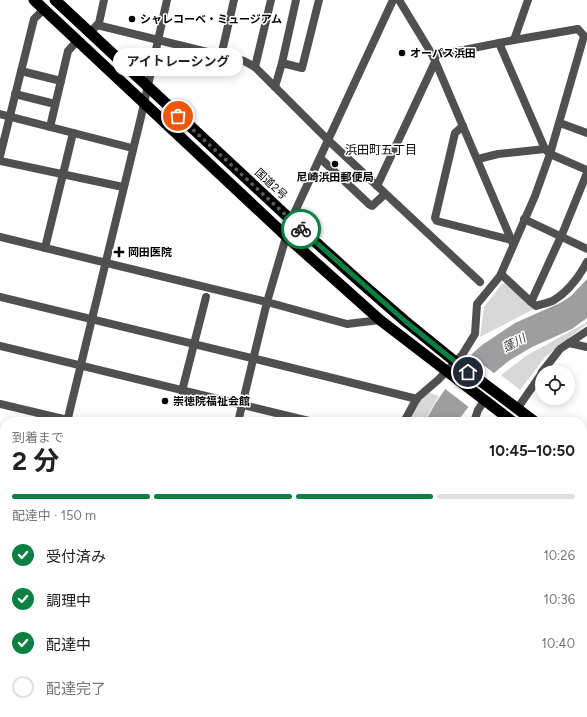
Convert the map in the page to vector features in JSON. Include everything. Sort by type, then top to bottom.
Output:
[{"type":"highway","points":[[34,0],[286,236],[380,320],[506,417]]},
{"type":"highway","name":"国道2号","points":[[59,2],[93,29],[147,87],[291,220],[393,311],[456,363],[528,417]]},
{"type":"street","points":[[93,29],[99,23],[104,0]]},
{"type":"street","points":[[68,417],[159,40],[167,0]]},
{"type":"street","points":[[221,56],[234,0]]},
{"type":"street","points":[[255,67],[271,0]]},
{"type":"street","points":[[275,87],[296,0]]},
{"type":"street","points":[[282,63],[302,68],[319,0]]},
{"type":"street","points":[[239,417],[267,302],[291,220],[393,0]]},
{"type":"street","points":[[399,0],[434,59],[478,159],[512,242]]},
{"type":"street","points":[[514,40],[528,0]]},
{"type":"street","points":[[0,156],[34,19],[44,9]]},
{"type":"street","points":[[93,29],[159,40],[244,61],[255,67],[328,140],[480,282]]},
{"type":"street","points":[[407,417],[417,399],[448,373],[462,355],[475,334],[477,304],[501,274],[512,242],[524,219],[548,151],[560,124],[585,38],[578,29],[499,42],[434,59]]},
{"type":"street","points":[[50,127],[68,51],[78,40]]},
{"type":"street","points":[[499,42],[548,151]]},
{"type":"street","points":[[377,186],[434,59]]},
{"type":"street","points":[[21,71],[61,81]]},
{"type":"street","points":[[15,94],[55,104]]},
{"type":"street","points":[[0,114],[132,148]]},
{"type":"street","points":[[560,124],[587,133]]},
{"type":"street","points":[[463,126],[455,134],[434,218],[437,221],[512,242]]},
{"type":"street","points":[[45,248],[73,133]]},
{"type":"street","points":[[478,159],[498,154],[548,151],[587,171],[561,236],[531,302]]},
{"type":"street","points":[[320,158],[370,205],[372,206],[385,194]]},
{"type":"street","points":[[0,161],[123,187]]},
{"type":"street","points":[[524,219],[587,249]]},
{"type":"street","points":[[0,237],[267,302],[347,324],[380,320]]},
{"type":"street","points":[[501,274],[536,306],[554,300],[570,287],[580,276],[587,262]]},
{"type":"street","points":[[0,297],[417,399]]},
{"type":"street","points":[[182,391],[206,297]]},
{"type":"street","points":[[547,365],[560,349],[587,331]]},
{"type":"street","points":[[569,343],[587,348]]},
{"type":"street","points":[[0,346],[293,417]]},
{"type":"street","points":[[517,409],[535,382]]},
{"type":"street","points":[[476,417],[483,400]]},
{"type":"street","points":[[0,404],[51,417]]},
{"type":"shaded area","points":[[507,283],[534,309],[480,337],[484,307],[502,284]]},
{"type":"shaded area","points":[[587,322],[587,324],[545,357],[539,365],[535,365],[535,370],[520,390],[501,375],[526,356]]},
{"type":"shaded area","points":[[427,392],[439,396],[427,417],[410,417]]},
{"type":"water","name":"蓬川","points":[[587,279],[587,318],[572,329],[532,347],[510,360],[494,373],[461,417],[428,417],[457,372],[472,354],[482,345],[515,323],[560,303],[571,296]]},
{"type":"pier","points":[[469,354],[495,374],[470,408],[444,388]]},
{"type":"way so far","points":[[178,116],[301,229]]},
{"type":"place","name":"シャレコーベ・ミュージアム","points":[[132,19]]},
{"type":"place","name":"オーパス浜田","points":[[402,53]]},
{"type":"place","name":"アイトレーシング","points":[[178,116]]},
{"type":"place","name":"尼崎浜田郵便局","points":[[335,164]]},
{"type":"place","name":"岡田医院","points":[[119,252]]},
{"type":"place","name":"崇徳院福祉会館","points":[[165,401]]},
{"type":"district","name":"浜田町五丁目","points":[[381,150]]},
{"type":"route","points":[[301,229],[405,321],[468,372]]}]
